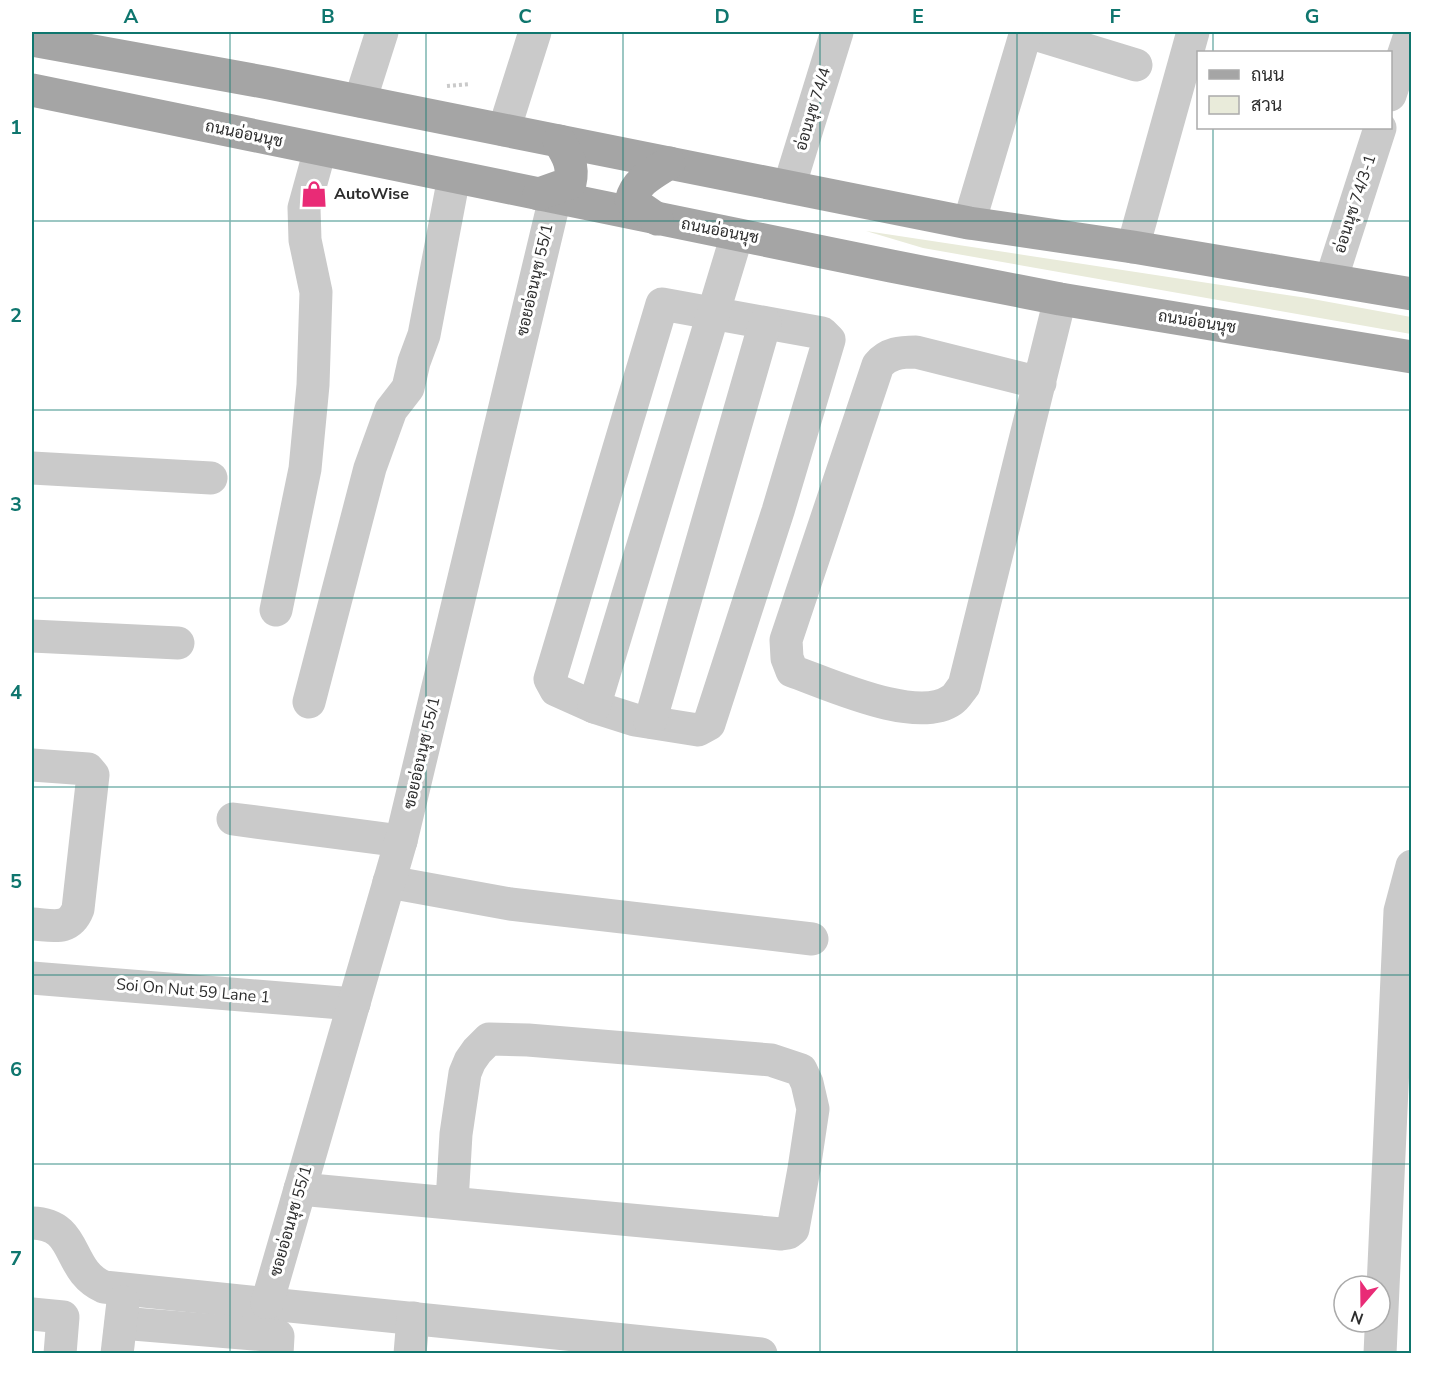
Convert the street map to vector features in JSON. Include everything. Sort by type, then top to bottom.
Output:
[{"type":"main road","points":[[44,39],[969,224],[1133,247],[1412,294]]},
{"type":"main road","name":"ถนนอ่อนนุช","points":[[32,90],[657,219],[1060,299],[1412,357]]},
{"type":"main road","points":[[547,196],[570,183],[573,172],[569,158],[559,141]]},
{"type":"main road","points":[[657,219],[631,201],[634,189],[642,180],[669,163]]},
{"type":"street","points":[[360,101],[382,32]]},
{"type":"street","points":[[504,130],[535,32]]},
{"type":"street","name":"อ่อนนุช 74/4","points":[[789,187],[837,32]]},
{"type":"street","points":[[969,224],[1027,32],[1136,65]]},
{"type":"street","points":[[1133,247],[1193,32]]},
{"type":"street","points":[[1392,89],[1411,32]]},
{"type":"street","name":"อ่อนนุช 74/3-1","points":[[1331,280],[1380,129]]},
{"type":"street","points":[[276,610],[305,469],[311,406],[316,292],[305,240],[304,208],[320,150]]},
{"type":"street","points":[[309,702],[370,468],[390,410],[408,388],[424,335],[454,177]]},
{"type":"street","name":"ซอยอ่อนนุช 55/1","points":[[267,1303],[401,842],[547,196]]},
{"type":"street","points":[[594,707],[737,235]]},
{"type":"street","points":[[1040,383],[916,352],[902,352],[883,359],[878,365],[786,640],[787,658],[792,671],[894,706],[913,708],[942,705],[954,699],[964,686],[1040,383],[1060,299]]},
{"type":"street","points":[[663,303],[712,313],[822,333],[829,340],[778,511],[709,724],[698,730],[650,722],[594,707],[556,690],[550,679],[663,303]]},
{"type":"street","points":[[650,722],[765,323]]},
{"type":"street","points":[[32,468],[211,478]]},
{"type":"street","points":[[32,636],[178,643]]},
{"type":"street","points":[[32,765],[88,768],[93,775],[78,909],[69,923],[60,926],[32,924]]},
{"type":"street","points":[[234,819],[401,842]]},
{"type":"street","points":[[1380,1353],[1400,911],[1412,866]]},
{"type":"street","points":[[389,882],[510,904],[812,939]]},
{"type":"street","name":"Soi On Nut 59 Lane 1","points":[[32,978],[354,1004]]},
{"type":"street","points":[[300,1189],[788,1233],[793,1229],[813,1108],[807,1083],[801,1070],[771,1060],[528,1040],[489,1039],[477,1051],[465,1073],[456,1134],[452,1202]]},
{"type":"street","points":[[32,1223],[44,1224],[65,1237],[78,1264],[87,1276],[104,1287],[413,1318],[679,1349],[761,1353]]},
{"type":"street","points":[[60,1353],[47,1316],[87,1276]]},
{"type":"street","points":[[125,1288],[119,1338],[278,1336],[277,1353]]},
{"type":"street","points":[[410,1353],[413,1318]]},
{"type":"green space","points":[[866,231],[1307,298],[1411,317],[1411,334],[923,248]]},
{"type":"place","name":"AutoWise","points":[[314,194]]}]
